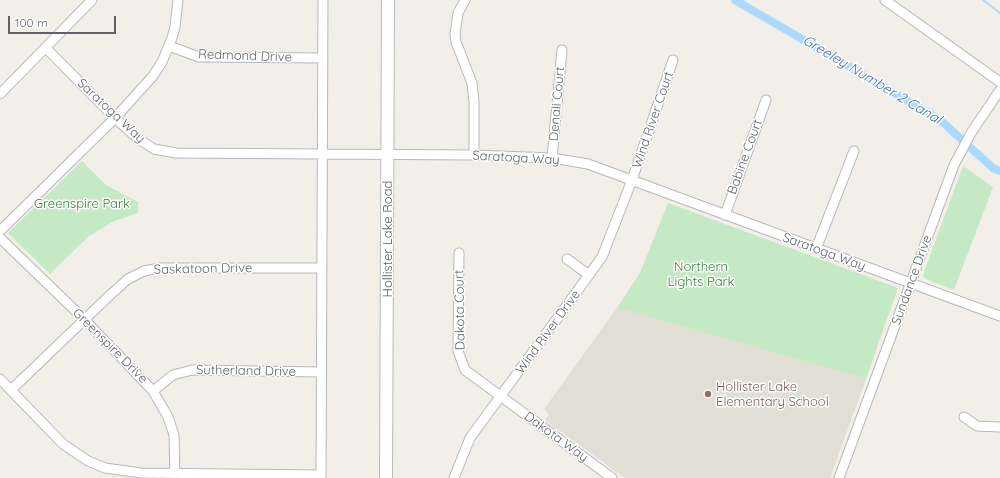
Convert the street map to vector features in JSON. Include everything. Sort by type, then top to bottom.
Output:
[{"type":"street","points":[[0,94],[92,0]]},
{"type":"street","points":[[0,231],[115,118],[153,76],[162,62],[169,46],[175,27],[178,0]]},
{"type":"street","points":[[0,379],[63,444],[88,460],[105,468],[120,472],[175,476],[321,476],[321,268],[324,0]]},
{"type":"street","name":"Hollister Lake Road","points":[[386,478],[389,155],[388,0]]},
{"type":"street","points":[[465,0],[458,13],[455,34],[456,42],[472,83],[474,102],[474,155]]},
{"type":"street","points":[[885,0],[1000,82]]},
{"type":"street","name":"Redmond Drive","points":[[169,46],[199,57],[323,58]]},
{"type":"street","name":"Saratoga Way","points":[[46,48],[115,118],[148,146],[165,152],[474,155],[552,158],[588,164],[1000,316]]},
{"type":"street","name":"Denali Court","points":[[552,158],[562,50]]},
{"type":"street","name":"Wind River Court","points":[[632,180],[673,60]]},
{"type":"street","name":"Sundance Drive","points":[[839,478],[958,157],[971,133],[1000,90]]},
{"type":"street","name":"Babine Court","points":[[725,215],[766,100]]},
{"type":"street","points":[[816,249],[854,152]]},
{"type":"street","name":"Wind River Drive","points":[[454,478],[470,438],[602,257],[632,180]]},
{"type":"street","name":"Greenspire Drive","points":[[0,238],[84,319],[154,391],[168,417],[174,435],[175,476]]},
{"type":"street","name":"Dakota Court","points":[[459,253],[458,351],[465,370],[500,397]]},
{"type":"street","points":[[567,259],[589,275]]},
{"type":"street","name":"Saskatoon Drive","points":[[11,390],[84,319],[128,279],[144,271],[160,268],[321,268]]},
{"type":"street","name":"Sutherland Drive","points":[[154,391],[173,375],[192,370],[321,372]]},
{"type":"street","name":"Dakota Way","points":[[500,397],[612,478]]},
{"type":"street","points":[[964,417],[977,426],[1000,427]]},
{"type":"shaded area","name":"Hollister Lake Elementary School","points":[[617,308],[866,379],[830,478],[625,478],[545,420],[549,414],[544,409]]},
{"type":"green space","name":"Greenspire Park","points":[[82,161],[106,185],[138,202],[138,213],[114,221],[89,236],[50,274],[8,233]]},
{"type":"green space","points":[[963,166],[993,187],[954,290],[926,279],[923,276]]},
{"type":"green space","name":"Northern Lights Park","points":[[668,203],[898,288],[866,379],[617,308],[640,273]]},
{"type":"waterway","name":"Greeley Number 2 Canal","points":[[735,0],[939,119],[993,168],[1000,171]]},
{"type":"waterway","points":[[983,0],[1000,13]]},
{"type":"place","name":"Hollister Lake Elementary School","points":[[708,394]]}]
